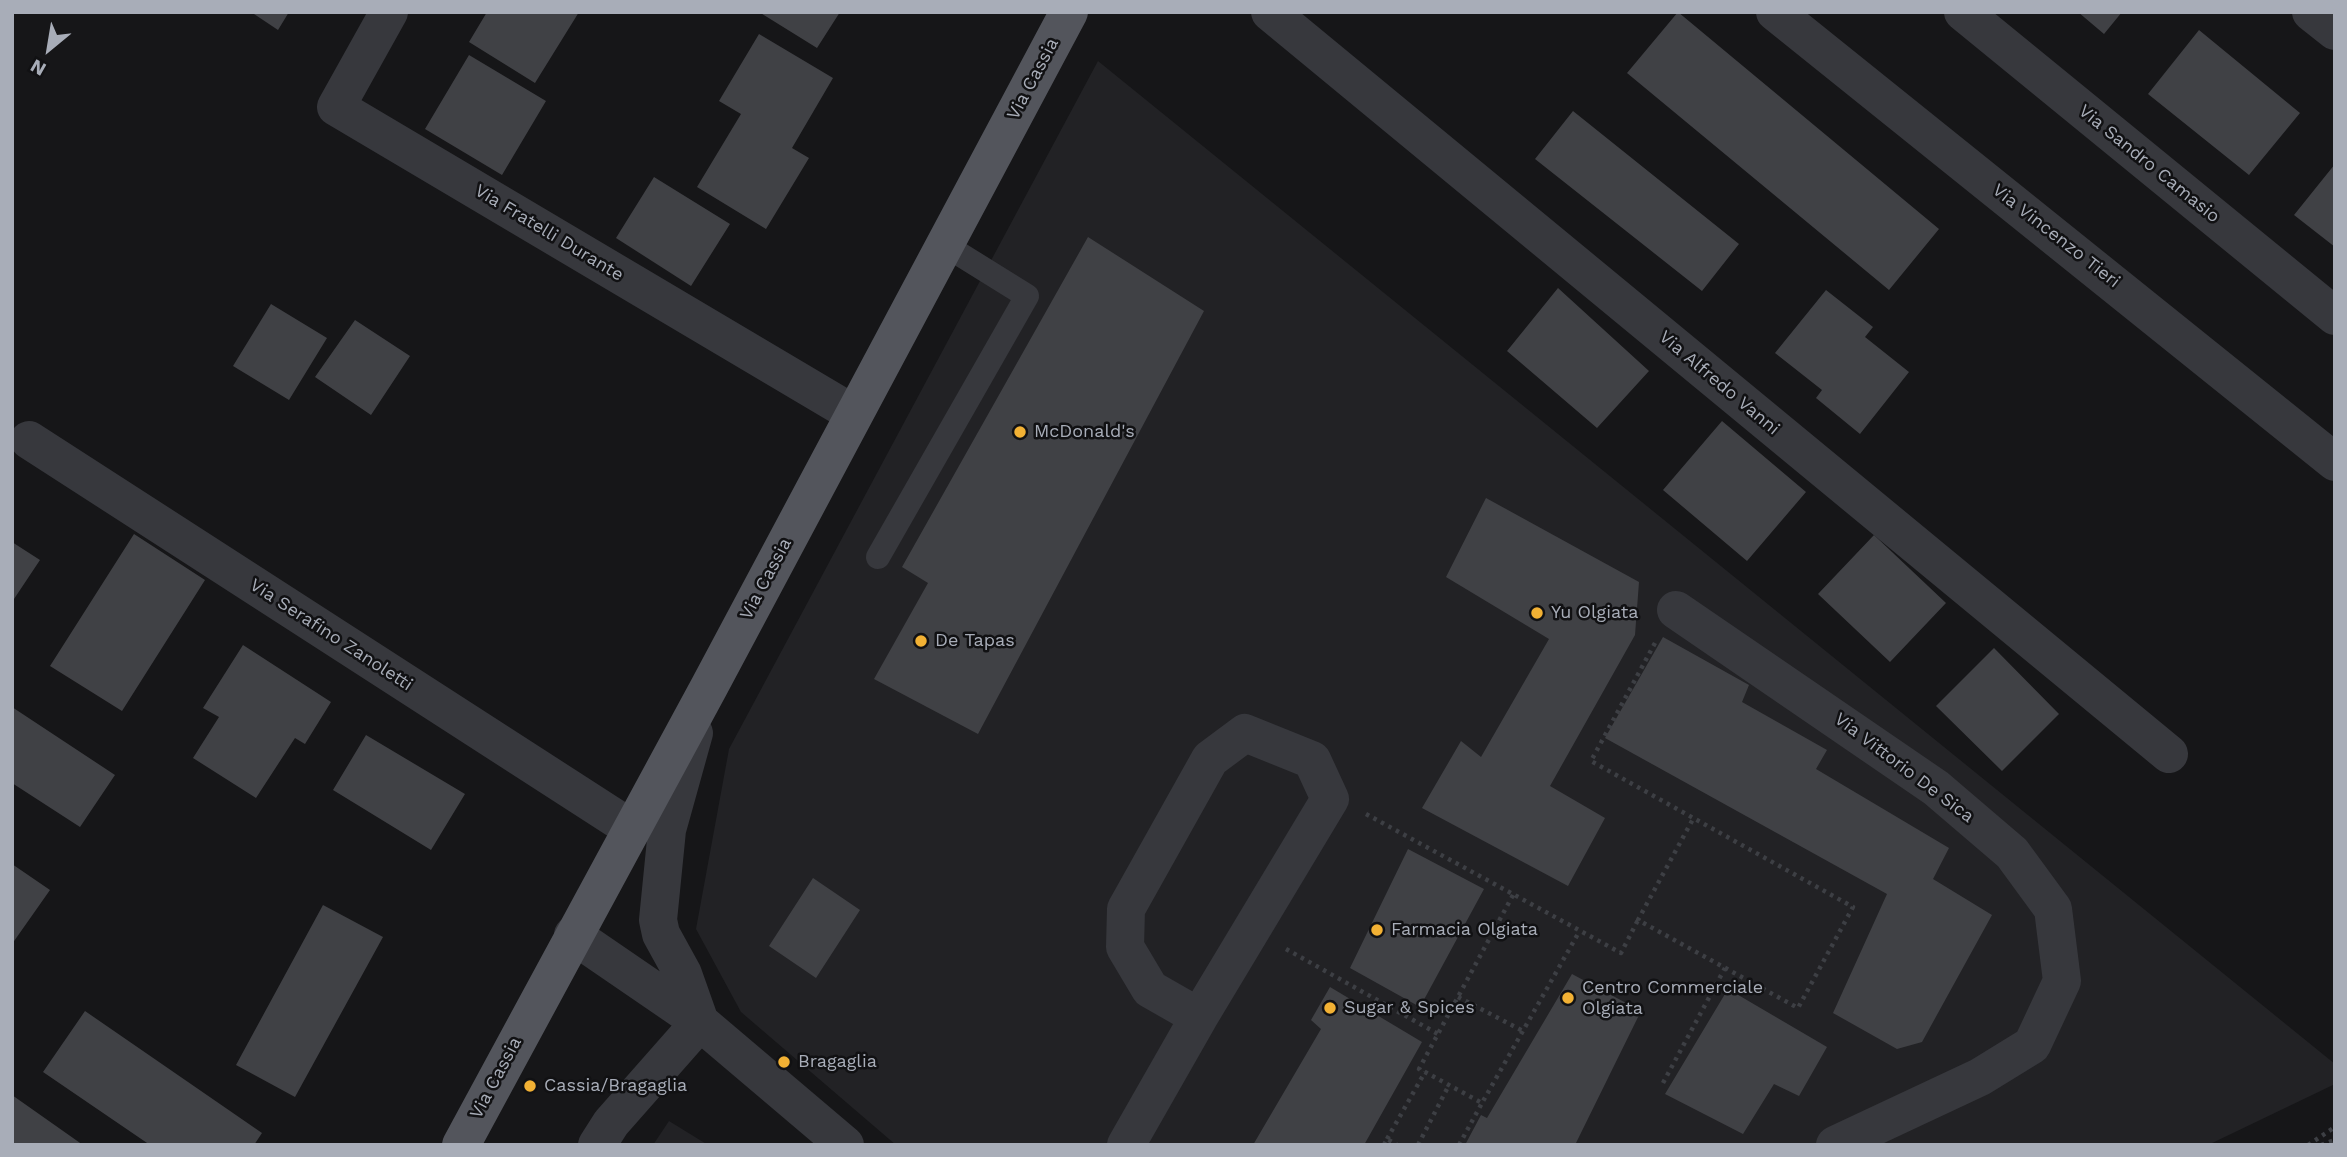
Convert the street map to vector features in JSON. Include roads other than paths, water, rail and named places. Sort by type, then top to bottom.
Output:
[{"type":"main road","name":"Via Cassia","points":[[461,1145],[1069,12]]},
{"type":"street","name":"Via Fratelli Durante","points":[[389,12],[336,107],[855,414]]},
{"type":"street","name":"Via Alfredo Vanni","points":[[1270,12],[2169,754]]},
{"type":"street","name":"Via Vincenzo Tieri","points":[[1775,12],[2335,462]]},
{"type":"street","name":"Via Sandro Camasio","points":[[1963,12],[2335,316]]},
{"type":"street","points":[[2311,12],[2335,31]]},
{"type":"street","name":"Via Serafino Zanoletti","points":[[29,440],[632,830]]},
{"type":"street","name":"Via Vittorio De Sica","points":[[1676,610],[1936,788],[2012,853],[2053,909],[2062,981],[2032,1045],[1980,1077],[1835,1145]]},
{"type":"street","points":[[700,1022],[683,974],[660,934],[659,893],[673,804],[709,687]]},
{"type":"street","points":[[1126,1145],[1199,1017],[1330,799],[1312,760],[1245,733],[1210,759],[1126,909],[1125,947],[1150,989],[1199,1017]]},
{"type":"street","points":[[573,935],[700,1022],[838,1142]]},
{"type":"street","points":[[597,1145],[611,1123],[700,1022]]},
{"type":"lane","points":[[878,557],[1027,296],[945,245]]},
{"type":"place","name":"McDonald's","points":[[1020,432]]},
{"type":"place","name":"Yu Olgiata","points":[[1537,613]]},
{"type":"place","name":"De Tapas","points":[[921,641]]},
{"type":"place","name":"Farmacia Olgiata","points":[[1377,930]]},
{"type":"place","name":"Centro Commerciale Olgiata","points":[[1568,998]]},
{"type":"place","name":"Sugar & Spices","points":[[1330,1008]]},
{"type":"place","name":"Bragaglia","points":[[784,1062]]},
{"type":"place","name":"Cassia/Bragaglia","points":[[530,1086]]}]
